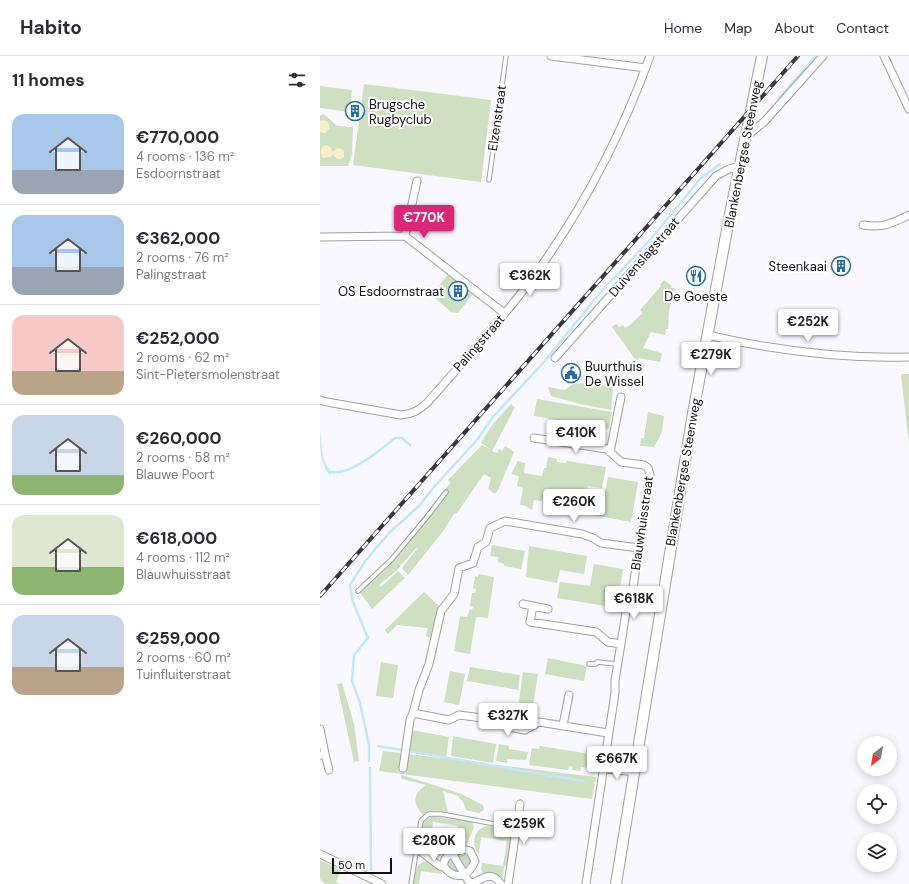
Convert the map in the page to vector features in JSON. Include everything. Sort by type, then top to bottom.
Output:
[{"type":"main road","name":"Blankenbergse Steenweg","points":[[616,884],[668,562],[707,335],[762,56]]},
{"type":"street","points":[[551,56],[646,68]]},
{"type":"street","name":"Palingstraat","points":[[320,400],[401,415],[418,411],[427,403],[504,313],[541,265],[582,202],[610,149],[635,96],[650,56]]},
{"type":"street","points":[[747,136],[765,121],[823,56]]},
{"type":"street","points":[[884,56],[909,109]]},
{"type":"street","name":"Duivenslagstraat","points":[[555,358],[716,176],[729,169],[740,166]]},
{"type":"street","points":[[406,236],[417,181]]},
{"type":"street","points":[[862,225],[876,227],[888,225],[909,215]]},
{"type":"street","points":[[320,237],[406,236],[504,313]]},
{"type":"street","points":[[707,335],[797,351],[909,357]]},
{"type":"street","points":[[610,452],[621,397]]},
{"type":"street","name":"Blauwhuisstraat","points":[[534,438],[607,449],[621,462],[644,465],[650,471],[632,594],[626,606],[620,644],[615,680],[615,693],[586,884]]},
{"type":"street","points":[[402,768],[410,720],[429,664],[441,611],[454,594],[459,568],[473,563],[478,547],[486,542],[490,528],[505,521],[582,534],[602,543],[639,548]]},
{"type":"street","points":[[523,604],[548,609]]},
{"type":"street","points":[[533,606],[530,622],[596,632],[608,642],[620,644]]},
{"type":"street","points":[[563,725],[569,694]]},
{"type":"street","points":[[413,713],[449,720],[459,715],[498,720],[508,727],[525,730],[539,722],[608,733]]},
{"type":"street","points":[[320,729],[323,755],[329,770]]},
{"type":"street","points":[[603,768],[634,772]]},
{"type":"street","points":[[508,884],[520,804]]},
{"type":"street","points":[[416,848],[440,866],[444,866],[448,871],[456,876],[464,874],[471,869],[475,861],[472,853],[466,849],[452,853],[446,857],[443,863],[444,866]]},
{"type":"street","points":[[452,853],[470,883],[482,877],[491,876],[498,880],[501,884]]},
{"type":"street","points":[[320,854],[382,884]]},
{"type":"lane","name":"Elzenstraat","points":[[489,180],[506,56]]},
{"type":"lane","points":[[358,590],[391,560],[446,492]]},
{"type":"lane","points":[[589,664],[596,664],[597,662],[617,664]]},
{"type":"lane","points":[[411,884],[421,821],[426,816],[433,813],[517,828]]},
{"type":"green space","points":[[364,84],[491,100],[481,182],[353,165]]},
{"type":"green space","points":[[320,86],[352,90],[349,112],[320,108]]},
{"type":"green space","points":[[324,114],[337,126],[353,127],[352,154],[348,166],[320,166],[320,116]]},
{"type":"green space","points":[[448,274],[473,294],[458,313],[451,312],[432,295]]},
{"type":"green space","points":[[664,280],[672,286],[671,288],[675,288],[669,311],[668,329],[666,329],[665,335],[651,332],[643,348],[662,353],[660,362],[639,358],[637,362],[612,327],[616,324],[619,327],[623,325],[625,328],[633,323],[643,313],[640,310],[661,286],[660,285]]},
{"type":"green space","points":[[901,374],[909,374],[909,444],[908,436]]},
{"type":"green space","points":[[593,382],[613,388],[611,410],[580,404],[551,396],[548,387],[565,390],[573,384]]},
{"type":"green space","points":[[537,399],[612,412],[609,429],[534,416]]},
{"type":"green space","points":[[511,404],[515,407],[492,451],[497,453],[499,449],[502,451],[505,446],[514,452],[498,490],[495,494],[488,489],[491,478],[484,474],[457,513],[454,514],[444,530],[408,575],[402,568],[417,549],[416,548],[396,571],[379,585],[381,587],[398,571],[405,578],[372,609],[358,590],[390,558],[451,482],[448,480],[482,445],[492,450],[481,443],[492,425]]},
{"type":"green space","points":[[648,412],[664,416],[662,432],[654,447],[640,446],[641,438],[644,438]]},
{"type":"green space","points":[[548,457],[557,459],[557,462],[566,463],[567,461],[606,467],[602,488],[588,486],[585,509],[582,508],[583,504],[577,504],[576,506],[568,505],[568,501],[560,500],[559,503],[543,499],[542,501],[534,500],[532,510],[526,506],[520,505],[523,488],[517,486],[519,476],[511,474],[518,461],[525,463],[524,473],[542,476],[544,468],[546,468]]},
{"type":"green space","points":[[608,477],[638,482],[631,522],[587,514],[590,496],[604,498]]},
{"type":"green space","points":[[492,545],[525,551],[521,569],[504,566],[504,564],[498,562],[498,557],[490,556]]},
{"type":"green space","points":[[529,546],[587,556],[584,574],[560,570],[557,583],[526,577]]},
{"type":"green space","points":[[594,564],[623,569],[617,608],[557,598],[560,582],[590,586]]},
{"type":"green space","points":[[478,574],[494,577],[488,618],[476,617],[470,654],[454,651],[460,616],[467,617],[470,609],[472,610],[473,607],[470,606],[472,593],[475,593],[476,589],[473,588],[475,576],[478,577]]},
{"type":"green space","points":[[424,592],[440,607],[433,638],[426,636],[428,628],[397,625],[388,634],[385,630]]},
{"type":"green space","points":[[548,658],[587,666],[584,681],[545,674]]},
{"type":"green space","points":[[381,662],[398,665],[393,698],[376,696]]},
{"type":"green space","points":[[470,667],[520,675],[518,690],[467,681]]},
{"type":"green space","points":[[450,671],[465,674],[459,705],[444,702]]},
{"type":"green space","points":[[523,672],[538,674],[531,717],[517,714]]},
{"type":"green space","points":[[342,683],[354,724],[359,761],[354,762],[337,684]]},
{"type":"green space","points":[[411,730],[449,737],[446,757],[408,751]]},
{"type":"green space","points":[[453,736],[496,744],[493,763],[451,756]]},
{"type":"green space","points":[[499,744],[509,746],[509,749],[528,752],[526,760],[507,759],[507,763],[496,761]]},
{"type":"green space","points":[[540,746],[590,754],[587,768],[581,767],[580,771],[572,770],[573,767],[569,766],[568,770],[529,765],[532,748],[539,749]]},
{"type":"green space","points":[[383,751],[596,777],[592,799],[379,771]]},
{"type":"green space","points":[[402,775],[459,793],[483,805],[484,810],[479,813],[466,810],[463,802],[458,796],[443,791],[448,812],[432,811],[423,815],[417,807],[416,795],[426,785],[402,779]]},
{"type":"green space","points":[[431,816],[472,822],[474,827],[467,844],[454,847],[458,826],[433,822],[429,847],[446,850],[445,852],[442,855],[433,857],[420,847],[419,838],[421,829],[425,821]]},
{"type":"green space","points":[[488,826],[504,829],[512,836],[508,865],[504,867],[502,881],[483,874],[481,869],[482,863],[503,866],[507,841],[481,837],[479,854],[476,850],[474,841],[477,833],[483,827]]},
{"type":"green space","points":[[466,854],[471,859],[470,865],[466,869],[458,856]]},
{"type":"green space","points":[[450,858],[452,858],[459,871],[453,870],[450,867],[448,862]]},
{"type":"green space","points":[[320,860],[341,870],[336,882],[340,884],[325,884],[320,879]]},
{"type":"green space","points":[[422,862],[431,862],[442,870],[442,874],[421,871],[419,884],[413,884],[418,867]]},
{"type":"sand","points":[[323,120],[329,124],[329,129],[325,133],[320,132],[320,121]]},
{"type":"sand","points":[[325,145],[331,147],[333,152],[337,148],[341,149],[344,151],[344,157],[338,159],[333,154],[330,157],[323,158],[321,150]]},
{"type":"water","points":[[320,430],[324,458],[328,468],[332,471],[330,475],[322,461]]},
{"type":"waterway","points":[[779,98],[816,56]]},
{"type":"waterway","points":[[369,761],[369,745],[360,703],[352,681],[354,655],[368,638],[353,602],[350,585],[366,560],[389,533],[419,506],[433,488],[477,440],[492,418],[544,362],[599,294],[650,240],[700,179],[720,164]]},
{"type":"waterway","points":[[330,472],[338,472],[355,466],[382,449],[395,438],[402,438],[410,445]]},
{"type":"waterway","points":[[378,746],[583,781]]},
{"type":"waterway","points":[[370,768],[371,870]]},
{"type":"railway","points":[[320,596],[798,56]]},
{"type":"place","name":"Brugsche Rugbyclub","points":[[355,111]]},
{"type":"place","name":"Steenkaai","points":[[841,266]]},
{"type":"place","name":"De Goeste","points":[[696,276]]},
{"type":"place","name":"OS Esdoornstraat","points":[[458,291]]},
{"type":"place","name":"Buurthuis De Wissel","points":[[571,373]]}]
